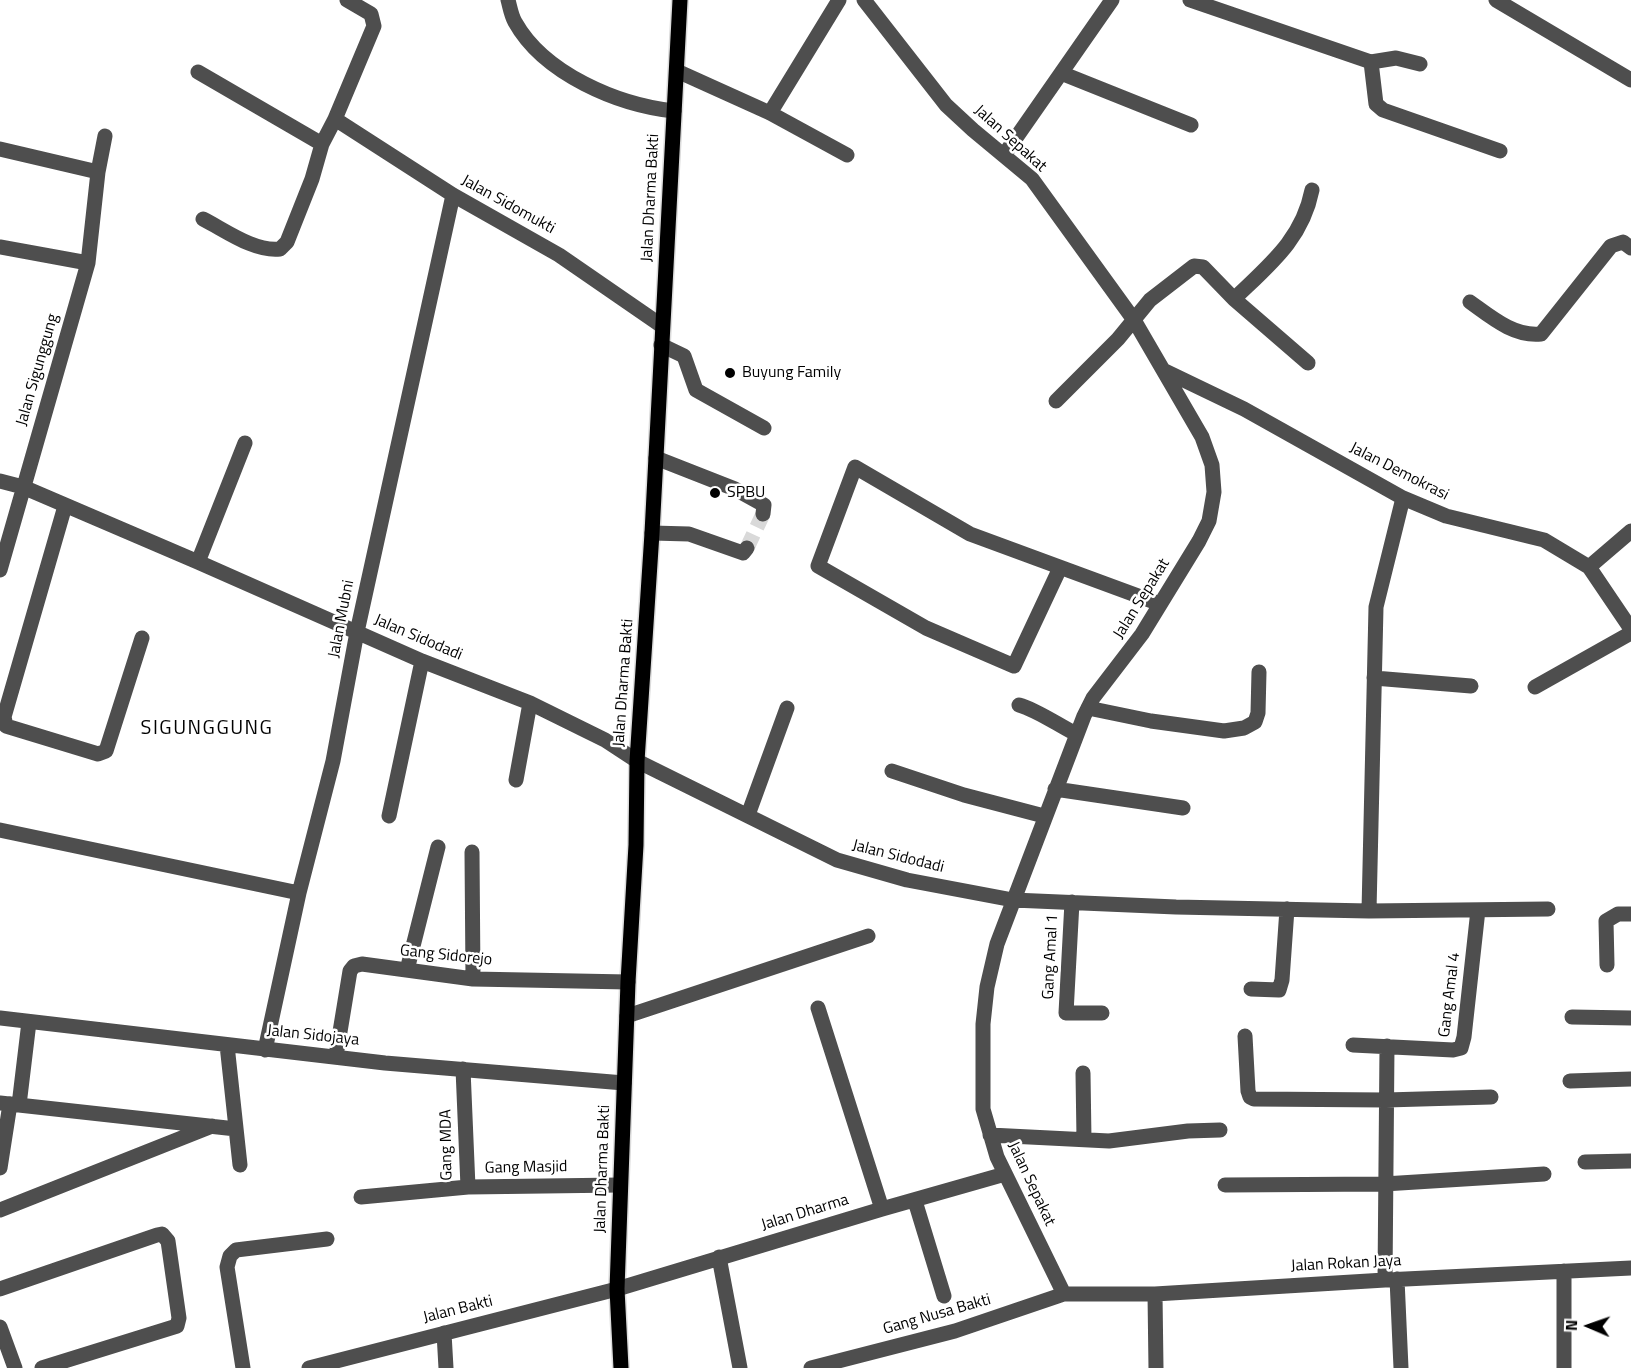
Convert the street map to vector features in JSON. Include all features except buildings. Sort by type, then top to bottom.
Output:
[{"type":"main road","name":"Jalan Dharma Bakti","points":[[621,1368],[616,1289],[628,982],[636,845],[637,761],[652,533],[680,0]]},
{"type":"street","points":[[203,219],[269,250],[280,249],[287,242],[312,179],[322,144],[335,119],[374,26],[371,14],[347,0]]},
{"type":"street","points":[[508,0],[514,20],[525,37],[543,57],[570,76],[632,104],[674,111]]},
{"type":"street","points":[[770,113],[839,0]]},
{"type":"street","name":"Jalan Sepakat","points":[[864,0],[878,7],[946,105],[1032,179],[1134,320],[1202,437],[1212,465],[1214,492],[1209,521],[1199,541],[1129,653],[1099,690],[1088,708],[1044,816],[997,944],[987,987],[983,1024],[983,1109],[1005,1174],[1064,1294]]},
{"type":"street","points":[[1004,155],[1112,0]]},
{"type":"street","points":[[1190,0],[1371,62],[1396,58],[1420,64]]},
{"type":"street","points":[[1496,0],[1631,80]]},
{"type":"street","points":[[1371,62],[1376,104],[1383,110],[1500,151]]},
{"type":"street","points":[[676,71],[770,113],[848,155]]},
{"type":"street","points":[[198,72],[322,144]]},
{"type":"street","points":[[1061,73],[1191,125]]},
{"type":"street","name":"Jalan Sidomukti","points":[[335,119],[453,195],[559,255],[662,326]]},
{"type":"street","name":"Jalan Sigunggung","points":[[0,570],[88,262],[98,172],[105,136]]},
{"type":"street","points":[[0,149],[98,172]]},
{"type":"street","points":[[1234,299],[1298,231],[1308,211],[1312,190]]},
{"type":"street","name":"Jalan Mubni","points":[[265,1050],[299,893],[333,761],[357,632],[453,195]]},
{"type":"street","points":[[1470,302],[1501,324],[1518,332],[1530,335],[1541,334],[1611,246],[1623,242],[1631,248]]},
{"type":"street","points":[[0,247],[88,262]]},
{"type":"street","points":[[1056,401],[1118,339],[1150,300],[1194,266],[1203,267],[1234,299],[1308,363]]},
{"type":"street","points":[[661,345],[684,356],[696,390],[764,428]]},
{"type":"street","name":"Jalan Demokrasi","points":[[1165,371],[1244,410],[1403,498],[1446,516],[1544,540],[1589,567],[1631,631]]},
{"type":"street","points":[[198,561],[244,443]]},
{"type":"street","points":[[656,458],[735,489],[764,505],[763,513]]},
{"type":"street","points":[[1060,568],[1014,666],[926,628],[818,566],[855,467],[970,534],[1160,604]]},
{"type":"street","name":"Jalan Sidodadi","points":[[0,481],[23,488],[198,561],[422,661],[530,703],[605,740],[637,761],[837,860],[868,870],[907,880],[1013,900],[1370,911],[1548,909]]},
{"type":"street","points":[[1370,911],[1376,607],[1403,498]]},
{"type":"street","points":[[65,506],[4,717],[6,726],[98,754],[106,751],[142,639]]},
{"type":"street","points":[[1589,567],[1631,531]]},
{"type":"street","points":[[652,533],[689,534],[743,553],[747,548]]},
{"type":"street","points":[[1535,687],[1631,631]]},
{"type":"street","points":[[389,816],[422,661]]},
{"type":"street","points":[[1088,708],[1151,721],[1224,731],[1244,728],[1255,722],[1258,713],[1259,672]]},
{"type":"street","points":[[1374,678],[1472,686]]},
{"type":"street","points":[[516,780],[530,703]]},
{"type":"street","points":[[1019,705],[1032,708],[1043,717],[1076,734]]},
{"type":"street","points":[[748,816],[787,708]]},
{"type":"street","points":[[892,771],[964,795],[1044,816]]},
{"type":"street","points":[[1055,789],[1183,808]]},
{"type":"street","points":[[0,830],[299,893]]},
{"type":"street","points":[[407,970],[438,847]]},
{"type":"street","points":[[472,852],[473,979]]},
{"type":"street","name":"Gang Amal 1","points":[[1072,902],[1066,1013],[1102,1013]]},
{"type":"street","points":[[1251,989],[1279,990],[1282,980],[1287,909]]},
{"type":"street","name":"Gang Amal 4","points":[[1353,1045],[1453,1050],[1461,1048],[1478,910]]},
{"type":"street","points":[[1607,964],[1606,921],[1618,914],[1631,914]]},
{"type":"street","points":[[627,1016],[868,936]]},
{"type":"street","name":"Gang Sidorejo","points":[[336,1056],[350,972],[354,966],[362,964],[473,979],[628,982]]},
{"type":"street","points":[[818,1008],[882,1209]]},
{"type":"street","points":[[1572,1017],[1631,1018]]},
{"type":"street","name":"Jalan Sidojaya","points":[[0,1018],[385,1063],[624,1083]]},
{"type":"street","points":[[0,1168],[10,1104],[29,1022]]},
{"type":"street","points":[[1245,1036],[1248,1091],[1250,1097],[1258,1099],[1386,1100],[1491,1097]]},
{"type":"street","points":[[227,1045],[240,1165]]},
{"type":"street","points":[[1387,1046],[1384,1184],[1401,1368]]},
{"type":"street","name":"Gang MDA","points":[[361,1197],[468,1187],[463,1069]]},
{"type":"street","points":[[1083,1074],[1084,1139]]},
{"type":"street","points":[[1570,1081],[1631,1079]]},
{"type":"street","points":[[10,1104],[236,1129]]},
{"type":"street","points":[[0,1210],[214,1125]]},
{"type":"street","points":[[990,1135],[1109,1141],[1188,1131],[1220,1130]]},
{"type":"street","points":[[1585,1162],[1631,1161]]},
{"type":"street","name":"Jalan Dharma","points":[[616,1289],[1005,1174]]},
{"type":"street","points":[[1225,1185],[1384,1184],[1544,1174]]},
{"type":"street","name":"Gang Masjid","points":[[468,1187],[620,1185]]},
{"type":"street","points":[[915,1201],[944,1296]]},
{"type":"street","points":[[0,1289],[156,1234],[162,1234],[168,1240],[179,1318],[177,1326],[42,1368]]},
{"type":"street","points":[[243,1368],[228,1273],[230,1256],[236,1250],[327,1239]]},
{"type":"street","points":[[719,1257],[740,1368]]},
{"type":"street","name":"Jalan Rokan Jaya","points":[[1064,1294],[1155,1294],[1391,1279],[1631,1268]]},
{"type":"street","points":[[1564,1271],[1564,1368]]},
{"type":"street","name":"Jalan Bakti","points":[[309,1368],[347,1363],[444,1333],[616,1289]]},
{"type":"street","name":"Gang Nusa Bakti","points":[[820,1367],[955,1331],[1064,1294]]},
{"type":"street","points":[[1155,1294],[1156,1368]]},
{"type":"street","points":[[0,1327],[15,1368]]},
{"type":"street","points":[[444,1333],[446,1368]]},
{"type":"tunnel","points":[[747,548],[763,514]]},
{"type":"place","name":"Buyung Family","points":[[730,373]]},
{"type":"place","name":"SPBU","points":[[715,493]]},
{"type":"district","name":"SIGUNGGUNG","points":[[207,729]]}]
